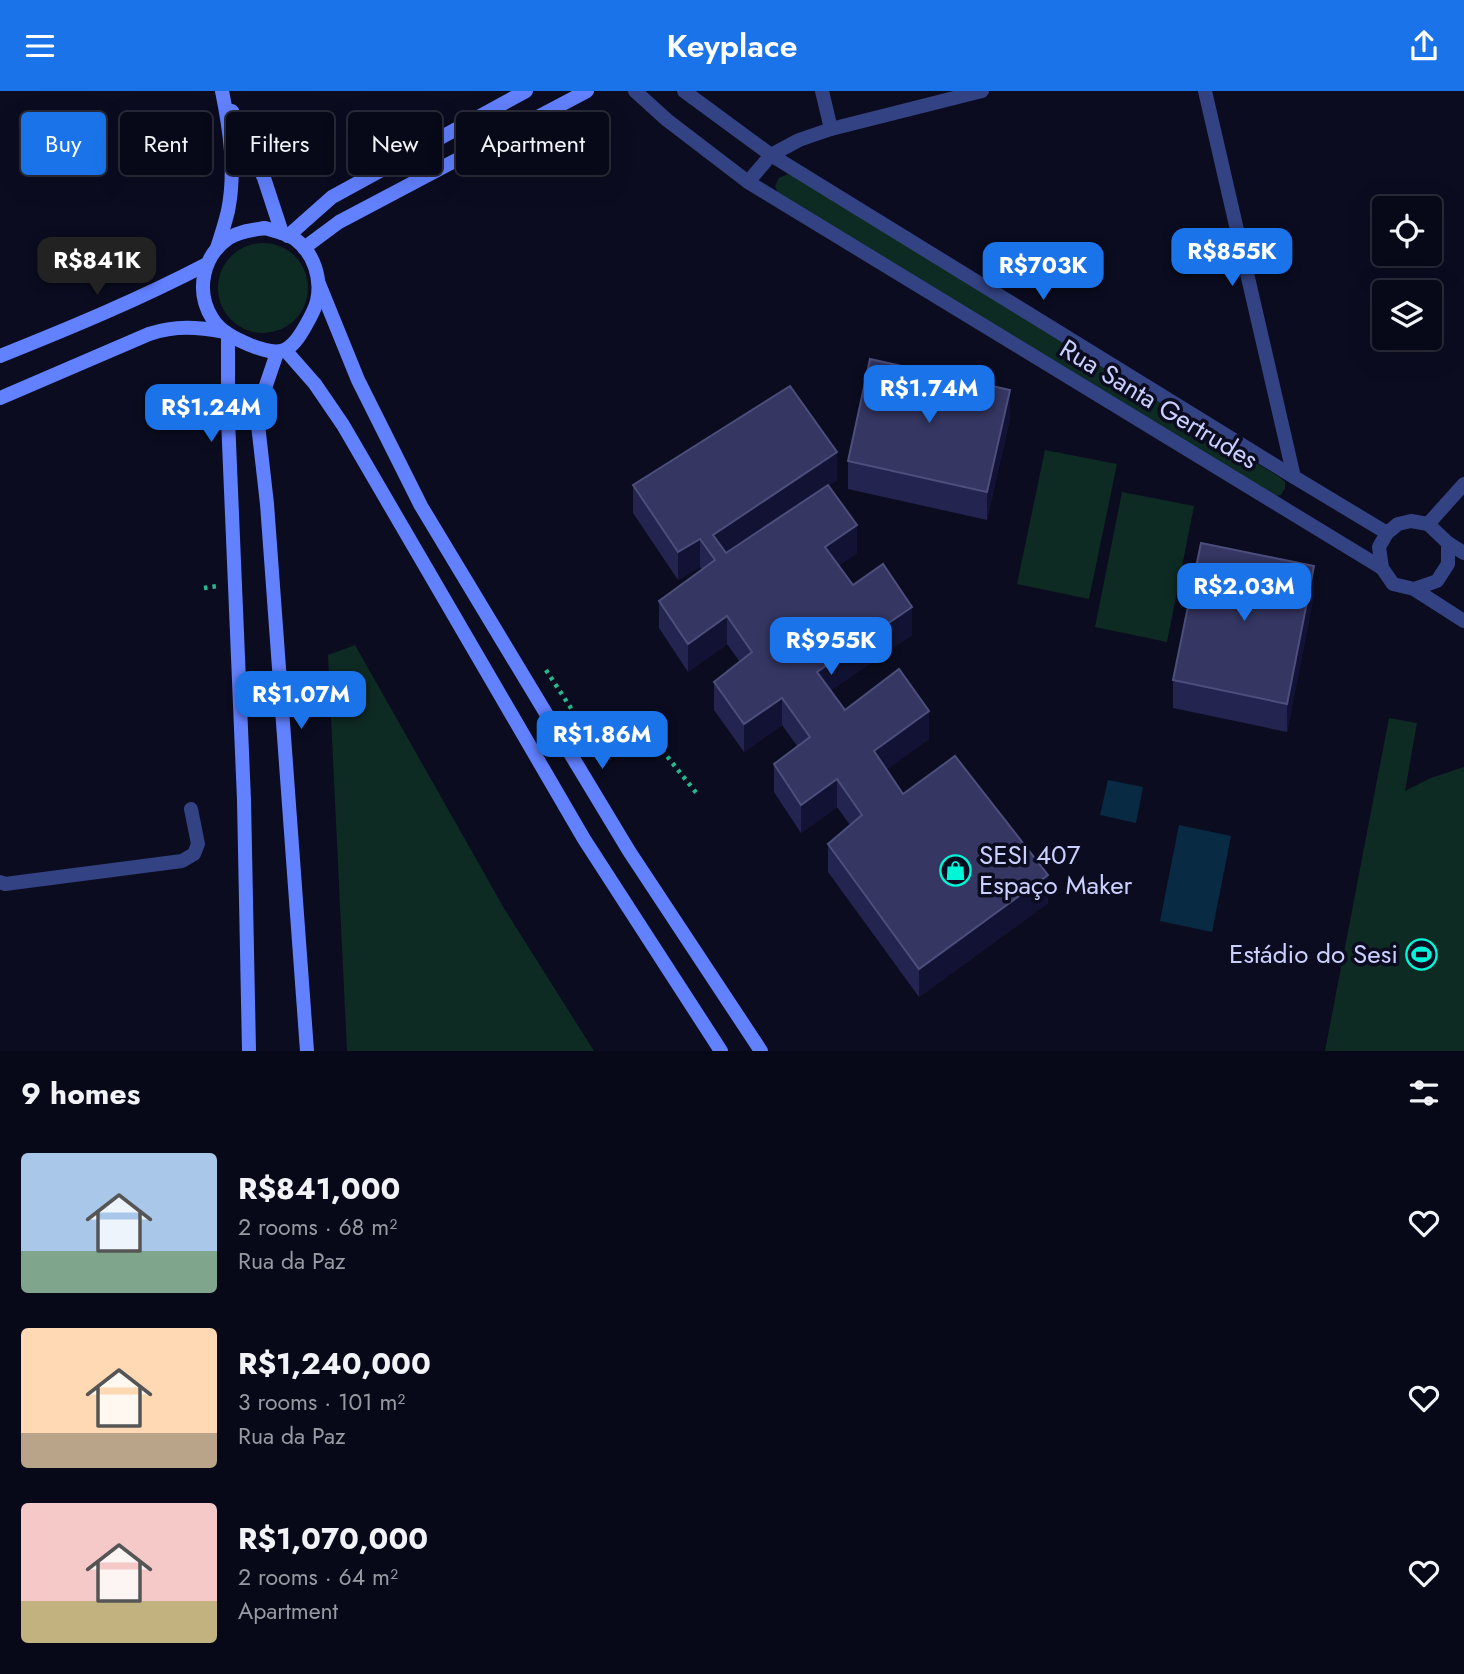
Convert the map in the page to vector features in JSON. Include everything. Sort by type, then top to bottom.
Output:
[{"type":"street","points":[[222,91],[264,178],[285,234]]},
{"type":"street","points":[[222,91],[230,128],[232,169],[228,209],[217,248],[207,264],[202,283],[204,301],[212,319],[227,333],[228,419],[244,800],[249,1051]]},
{"type":"street","points":[[285,234],[332,197],[526,91]]},
{"type":"street","points":[[304,248],[340,222],[587,91]]},
{"type":"street","name":"Rua Santa Gertrudes","points":[[635,91],[667,120],[747,182],[1382,568]]},
{"type":"street","name":"Rua Santa Gertrudes","points":[[684,91],[771,155],[1387,533]]},
{"type":"street","points":[[822,91],[831,129]]},
{"type":"street","points":[[747,182],[771,155],[799,140],[831,129],[982,91]]},
{"type":"street","points":[[1205,91],[1294,477]]},
{"type":"street","points":[[217,248],[231,237],[247,230],[265,228],[285,234],[304,248],[315,265],[319,284],[358,380],[421,506],[629,851],[761,1051]]},
{"type":"street","points":[[0,356],[62,331],[207,264]]},
{"type":"street","points":[[307,1051],[267,504],[257,416],[262,394],[281,352],[300,336],[317,303],[319,284]]},
{"type":"street","points":[[0,398],[164,329],[194,327],[227,333],[262,350],[281,352],[315,384],[336,414],[584,839],[721,1051]]},
{"type":"street","points":[[1428,524],[1464,484]]},
{"type":"street","points":[[1464,553],[1448,543],[1428,524],[1412,521],[1398,524],[1387,533],[1379,547],[1382,568],[1393,584],[1414,589],[1464,621]]},
{"type":"street","points":[[1414,589],[1437,581],[1448,564],[1448,543]]},
{"type":"street","points":[[0,882],[5,884],[182,861],[194,854],[198,844],[191,809]]},
{"type":"path","points":[[540,661],[601,754],[662,750],[698,795]]},
{"type":"green space","points":[[788,174],[1281,478],[1285,482],[1285,488],[1281,495],[1275,496],[778,193],[775,186],[779,178]]},
{"type":"green space","points":[[263,243],[288,251],[300,263],[308,288],[300,313],[288,325],[263,333],[238,325],[226,313],[218,288],[226,263],[238,251]]},
{"type":"green space","points":[[1045,450],[1117,464],[1089,599],[1017,584]]},
{"type":"green space","points":[[1122,492],[1194,506],[1167,642],[1095,627]]},
{"type":"green space","points":[[355,645],[505,910],[594,1051],[347,1051],[328,655]]},
{"type":"green space","points":[[1389,718],[1417,723],[1405,791],[1431,778],[1464,767],[1464,1051],[1325,1051]]},
{"type":"water","points":[[1108,780],[1143,787],[1136,823],[1100,815]]},
{"type":"water","points":[[1179,825],[1231,836],[1212,932],[1160,921]]},
{"type":"building","points":[[870,359],[1010,390],[987,492],[848,461]]},
{"type":"building","points":[[790,386],[837,452],[713,535],[726,553],[828,485],[857,525],[825,547],[853,585],[883,564],[912,607],[817,672],[845,710],[899,669],[929,711],[874,751],[903,794],[955,756],[1048,875],[919,969],[828,844],[862,815],[837,779],[801,805],[774,764],[810,737],[782,698],[744,724],[714,682],[752,652],[727,616],[688,644],[659,601],[715,560],[700,539],[678,552],[633,485]]},
{"type":"building","points":[[1201,543],[1314,566],[1287,704],[1173,680]]},
{"type":"place","name":"SESI 407 Espaço Maker","points":[[956,870]]},
{"type":"place","name":"Estádio do Sesi","points":[[1421,954]]}]
